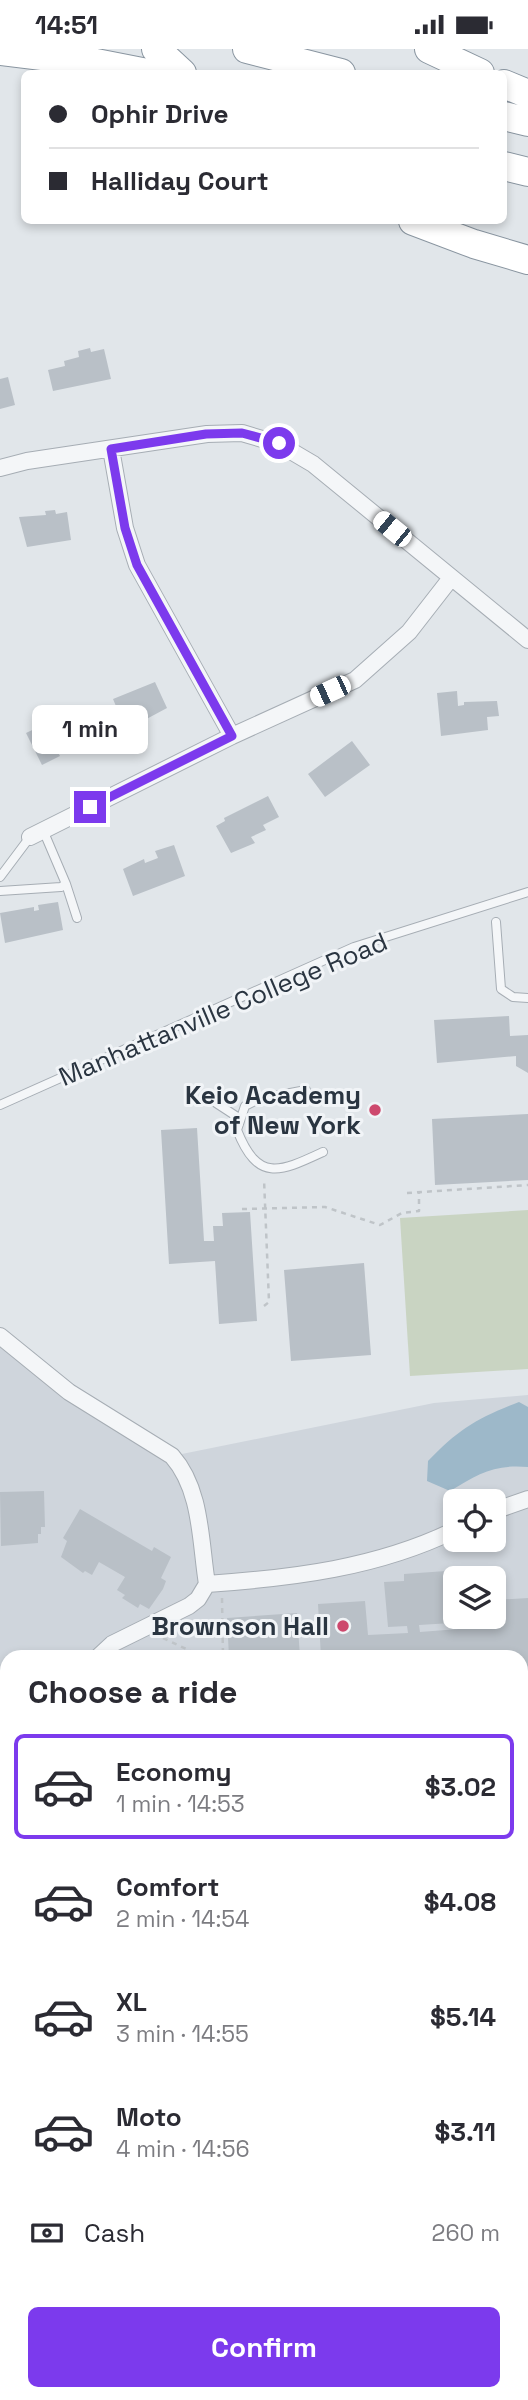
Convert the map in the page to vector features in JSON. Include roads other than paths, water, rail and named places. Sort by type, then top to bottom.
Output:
[{"type":"highway","points":[[156,49],[179,70]]},
{"type":"highway","points":[[247,49],[329,70]]},
{"type":"highway","points":[[429,49],[474,70]]},
{"type":"highway","points":[[0,51],[130,70]]},
{"type":"highway","points":[[507,85],[528,94]]},
{"type":"highway","points":[[507,117],[528,122]]},
{"type":"highway","points":[[507,167],[528,172]]},
{"type":"highway","points":[[420,224],[528,260]]},
{"type":"street","points":[[0,468],[206,434],[242,433],[279,443],[313,464],[528,640]]},
{"type":"street","points":[[111,449],[125,528],[137,565],[232,736]]},
{"type":"street","points":[[36,833],[232,736],[355,680],[409,632],[452,578]]},
{"type":"street","points":[[0,1336],[69,1392],[172,1456],[185,1471],[193,1490],[214,1584]]},
{"type":"street","points":[[506,1507],[528,1499]]},
{"type":"street","points":[[106,1650],[112,1644],[189,1606],[214,1584],[250,1582],[364,1564],[423,1546],[443,1536]]},
{"type":"lane","points":[[0,877],[36,833],[66,884],[77,918]]},
{"type":"lane","points":[[0,891],[61,887],[66,884]]},
{"type":"lane","name":"Manhattanville College Road","points":[[0,1105],[354,947],[528,893]]},
{"type":"lane","points":[[496,922],[501,989],[513,997],[528,998]]},
{"type":"lane","points":[[306,1090],[259,1099],[245,1106],[237,1130],[248,1155],[264,1167],[282,1170],[323,1152]]},
{"type":"lane","points":[[216,1103],[239,1118]]},
{"type":"water","points":[[519,1402],[528,1407],[528,1467],[505,1467],[487,1471],[453,1489],[445,1489],[427,1481],[428,1461],[459,1432],[491,1413]]},
{"type":"place","name":"Keio Academy of New York","points":[[375,1110]]},
{"type":"place","name":"Brownson Hall","points":[[343,1626]]}]
